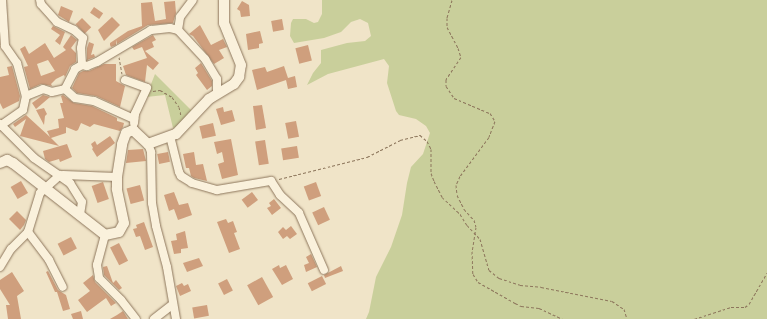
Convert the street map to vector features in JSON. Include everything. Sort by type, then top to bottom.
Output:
[{"type":"street","points":[[2,0],[5,46],[16,63],[26,96],[23,110],[0,125],[17,139],[34,158],[70,183],[80,196],[82,206],[80,214]]},
{"type":"street","points":[[40,0],[41,4],[57,22],[74,30],[83,38],[81,48],[82,65]]},
{"type":"street","points":[[178,30],[180,17],[193,0]]},
{"type":"street","points":[[148,144],[170,136],[180,130],[209,99],[234,84],[241,72],[239,55],[228,36],[224,23],[224,0]]},
{"type":"street","points":[[26,96],[43,89],[52,92],[65,88],[75,69],[82,65],[87,66],[97,62],[151,30],[163,28],[178,30],[213,70],[217,79],[217,93]]},
{"type":"street","points":[[105,235],[119,232],[124,223],[117,188],[117,177],[122,144],[126,133],[134,125],[147,88],[125,80]]},
{"type":"street","points":[[65,88],[75,98],[94,100],[134,125],[148,144],[151,152],[152,203],[156,226],[167,267],[176,319]]},
{"type":"street","points":[[170,136],[179,172],[181,176],[192,183],[217,190],[271,181],[280,195],[299,213],[324,270]]},
{"type":"street","points":[[0,163],[7,160],[13,162],[105,235]]},
{"type":"street","points":[[60,175],[70,177],[117,177]]},
{"type":"street","points":[[0,266],[11,249],[28,232],[37,198],[46,187],[60,175]]},
{"type":"street","points":[[28,232],[49,260],[63,287]]},
{"type":"street","points":[[105,235],[97,265],[99,278],[121,300],[136,319]]},
{"type":"street","points":[[154,319],[173,304]]},
{"type":"path","points":[[452,0],[447,18],[447,27],[458,48],[461,58],[446,79],[446,86],[454,98],[490,113],[495,121],[489,137],[460,176],[456,186],[457,195],[464,209],[474,220],[476,227],[471,264],[473,274],[478,282],[515,304],[539,308],[563,319]]},
{"type":"path","points":[[118,50],[122,74],[125,80]]},
{"type":"path","points":[[146,91],[160,90],[172,97],[180,112],[180,130]]},
{"type":"path","points":[[271,181],[367,157],[400,140],[420,135],[427,141],[431,149],[431,173],[442,197],[460,214],[480,239],[489,270],[499,278],[520,285],[541,287],[612,300],[624,309],[627,319]]},
{"type":"path","points":[[694,319],[731,307],[745,307],[749,304],[767,273]]},
{"type":"green space","points":[[322,0],[767,0],[767,319],[366,319],[369,312],[376,277],[391,247],[402,215],[411,167],[423,154],[430,133],[426,126],[416,119],[399,115],[396,111],[387,83],[389,66],[384,59],[328,74],[307,85],[313,73],[321,63],[321,50],[347,43],[365,41],[371,36],[368,23],[360,19],[351,22],[341,32],[324,38],[294,43],[290,36],[291,23],[293,19],[306,19],[314,23],[318,22],[322,14]]},
{"type":"green space","points":[[155,74],[192,111],[178,126],[173,128],[165,95],[146,97]]},
{"type":"building","points":[[175,1],[176,13],[173,23],[148,25],[117,44],[116,40],[116,45],[111,47],[110,43],[128,31],[142,26],[141,3],[152,2],[155,21],[166,19],[164,2]]},
{"type":"building","points":[[242,1],[249,5],[250,16],[241,17],[240,11],[237,9]]},
{"type":"building","points":[[61,6],[73,11],[69,22],[58,15]]},
{"type":"building","points":[[94,7],[103,13],[99,19],[90,13]]},
{"type":"building","points":[[112,17],[120,25],[104,41],[98,30]]},
{"type":"building","points":[[82,18],[91,27],[85,34],[76,24]]},
{"type":"building","points":[[282,19],[284,30],[273,32],[271,21]]},
{"type":"building","points":[[200,25],[211,45],[223,39],[227,47],[219,50],[224,58],[214,64],[193,36],[189,34]]},
{"type":"building","points":[[53,26],[65,32],[60,45],[55,41],[60,35],[51,29]]},
{"type":"building","points":[[260,31],[263,43],[259,44],[259,48],[248,50],[246,34]]},
{"type":"building","points":[[71,35],[77,40],[71,48],[76,53],[76,62],[70,66],[65,77],[64,75],[56,79],[51,84],[52,86],[41,84],[30,89],[24,67],[28,66],[20,49],[25,46],[29,54],[45,43],[54,58],[66,50],[63,47]],"holes":[[[48,60],[55,71],[41,76],[37,64]]]},
{"type":"building","points":[[153,35],[156,40],[152,42],[154,47],[145,51],[159,63],[153,70],[147,65],[145,82],[126,75],[123,66],[147,58],[142,47],[134,50],[132,47]]},
{"type":"building","points":[[89,42],[94,44],[91,55],[94,54],[95,57],[87,60],[87,48]]},
{"type":"building","points":[[308,45],[312,61],[299,64],[295,48]]},
{"type":"building","points":[[201,63],[212,81],[212,86],[207,90],[196,75],[198,73],[195,68]]},
{"type":"building","points":[[104,64],[116,64],[116,81],[125,86],[120,107],[96,96],[77,93],[72,88],[79,73],[89,71]]},
{"type":"building","points":[[12,66],[20,96],[19,101],[3,109],[0,103],[0,77],[9,75],[7,67]]},
{"type":"building","points":[[284,66],[288,78],[295,76],[297,87],[288,89],[286,80],[257,90],[252,70],[265,67],[267,72]]},
{"type":"building","points":[[43,95],[50,97],[36,109],[32,103]]},
{"type":"building","points":[[63,95],[74,103],[92,106],[117,118],[117,121],[124,123],[123,127],[120,131],[94,124],[90,127],[81,123],[76,131],[66,127],[66,133],[51,138],[59,146],[20,136],[26,119],[15,127],[13,124],[26,115],[50,137],[47,131],[59,128],[58,119],[64,118],[60,103],[63,103],[61,96]]},
{"type":"building","points":[[262,105],[266,128],[256,130],[253,106]]},
{"type":"building","points":[[223,107],[224,112],[232,110],[235,121],[221,125],[216,109]]},
{"type":"building","points":[[44,108],[47,114],[45,116],[44,125],[36,110]]},
{"type":"building","points":[[296,121],[299,137],[288,139],[285,123]]},
{"type":"building","points":[[213,123],[216,136],[202,139],[199,126]]},
{"type":"building","points":[[110,136],[115,143],[97,157],[91,144],[95,141],[97,145]]},
{"type":"building","points":[[231,139],[238,175],[222,179],[218,164],[224,162],[222,152],[217,154],[214,142]]},
{"type":"building","points":[[265,140],[269,164],[259,165],[255,142]]},
{"type":"building","points":[[67,144],[72,157],[60,162],[59,159],[49,162],[45,159],[43,151]]},
{"type":"building","points":[[297,146],[299,158],[283,160],[281,149]]},
{"type":"building","points":[[143,149],[146,161],[126,163],[128,150]]},
{"type":"building","points":[[168,152],[170,162],[159,164],[157,154]]},
{"type":"building","points":[[194,152],[196,165],[203,164],[207,181],[194,178],[191,176],[189,168],[186,168],[183,154]]},
{"type":"building","points":[[21,181],[28,193],[18,199],[11,187]]},
{"type":"building","points":[[103,182],[109,199],[98,203],[92,186]]},
{"type":"building","points":[[316,182],[321,196],[309,201],[304,186]]},
{"type":"building","points":[[140,185],[144,200],[131,204],[126,189]]},
{"type":"building","points":[[174,192],[179,205],[188,203],[192,215],[178,220],[174,209],[169,211],[164,195]]},
{"type":"building","points":[[252,192],[258,200],[248,208],[242,200]]},
{"type":"building","points":[[274,199],[281,208],[272,215],[267,208],[271,206],[269,203]]},
{"type":"building","points":[[324,207],[330,220],[318,225],[312,212]]},
{"type":"building","points":[[17,211],[26,220],[20,230],[9,219]]},
{"type":"building","points":[[226,219],[228,223],[233,221],[237,232],[234,233],[240,249],[229,253],[217,222]]},
{"type":"building","points":[[144,222],[153,247],[145,250],[140,236],[136,237],[133,229],[137,228],[136,225]]},
{"type":"building","points":[[291,226],[297,234],[290,239],[287,236],[283,239],[278,232],[283,227],[286,230]]},
{"type":"building","points":[[185,231],[188,248],[181,249],[181,253],[174,254],[171,241],[177,240],[176,234]]},
{"type":"building","points":[[71,237],[77,249],[64,255],[58,244]]},
{"type":"building","points":[[119,243],[128,261],[119,265],[110,248]]},
{"type":"building","points":[[311,254],[317,267],[306,272],[304,265],[309,263],[306,257]]},
{"type":"building","points":[[199,258],[203,266],[187,272],[183,263]]},
{"type":"building","points":[[279,265],[280,268],[286,265],[293,279],[282,285],[272,269]]},
{"type":"building","points":[[107,266],[113,283],[116,280],[122,288],[119,290],[104,275],[103,267]]},
{"type":"building","points":[[341,266],[343,271],[325,278],[324,275]]},
{"type":"building","points":[[48,271],[58,290],[66,295],[70,309],[63,311],[57,292],[55,292],[46,272]]},
{"type":"building","points":[[12,272],[24,291],[17,296],[21,319],[8,319],[6,305],[10,305],[0,289],[0,280]]},
{"type":"building","points":[[93,275],[95,282],[116,303],[111,306],[106,298],[87,312],[78,300],[90,291],[83,283]]},
{"type":"building","points":[[322,276],[326,284],[312,291],[308,283]]},
{"type":"building","points":[[262,277],[273,297],[258,305],[247,285]]},
{"type":"building","points":[[227,279],[233,291],[224,295],[218,284]]},
{"type":"building","points":[[182,283],[184,286],[188,284],[191,291],[180,296],[176,286]]},
{"type":"building","points":[[207,305],[209,316],[194,318],[192,308]]},
{"type":"building","points":[[81,311],[83,319],[73,319],[71,314]]},
{"type":"building","points":[[123,311],[128,319],[110,319],[117,315]]}]
